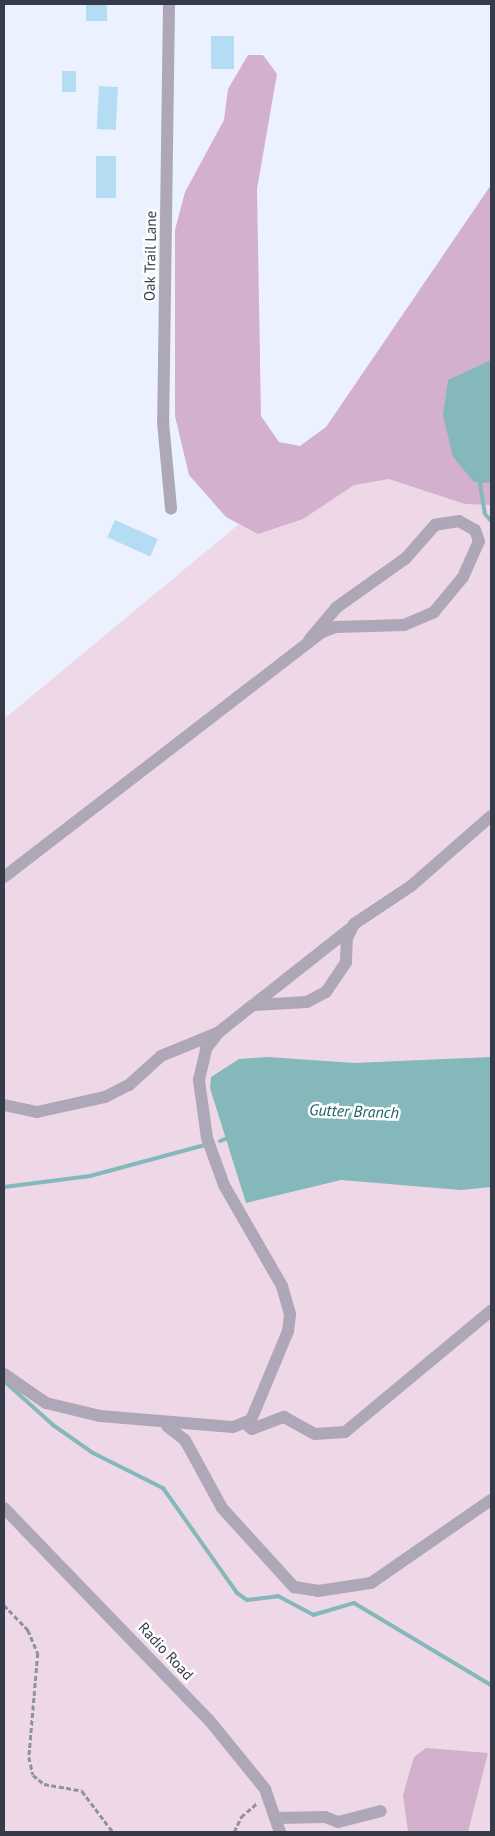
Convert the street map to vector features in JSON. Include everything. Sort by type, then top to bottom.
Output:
[{"type":"street","name":"Oak Trail Lane","points":[[169,4],[163,422],[171,509]]},
{"type":"street","points":[[4,877],[309,640],[336,627],[404,625],[434,612],[463,578],[479,541],[475,530],[459,522],[435,525],[406,558],[337,606],[309,640]]},
{"type":"street","points":[[4,1104],[37,1112],[105,1097],[129,1085],[161,1056],[219,1032],[351,928],[411,886],[491,816]]},
{"type":"street","points":[[253,1005],[307,1002],[326,992],[346,962],[351,928]]},
{"type":"street","points":[[4,1374],[34,1396],[60,1408],[165,1425],[233,1427],[246,1423],[265,1391],[288,1331],[290,1314],[282,1286],[224,1185],[202,1116],[202,1062],[219,1032]]},
{"type":"street","points":[[246,1423],[252,1429],[284,1417],[315,1434],[345,1432],[491,1311]]},
{"type":"street","points":[[165,1425],[185,1440],[222,1508],[294,1587],[318,1591],[371,1583],[491,1500]]},
{"type":"street","name":"Radio Road","points":[[4,1508],[209,1720],[270,1797],[280,1832]]},
{"type":"street","points":[[277,1818],[325,1817],[339,1827],[380,1810]]},
{"type":"path","points":[[4,1605],[28,1630],[38,1653],[29,1758],[33,1775],[44,1784],[82,1791],[113,1832]]},
{"type":"path","points":[[234,1832],[248,1808],[270,1797]]},
{"type":"shaded area","points":[[248,55],[263,55],[277,74],[257,189],[261,416],[279,442],[300,446],[326,427],[491,185],[491,505],[465,504],[389,479],[354,485],[303,519],[258,534],[226,517],[189,475],[175,416],[175,230],[185,192],[224,120],[228,89]]},
{"type":"shaded area","points":[[326,452],[491,500],[491,1832],[4,1832],[4,719]]},
{"type":"shaded area","points":[[426,1748],[488,1753],[468,1832],[408,1832],[403,1795],[414,1757]]},
{"type":"water","points":[[491,360],[491,483],[474,482],[453,457],[443,415],[448,380]]},
{"type":"water","points":[[268,1057],[354,1063],[491,1057],[491,1187],[461,1190],[341,1180],[246,1203],[210,1088],[211,1077],[239,1059]]},
{"type":"building","points":[[86,4],[107,4],[107,21],[86,21]]},
{"type":"building","points":[[211,36],[234,36],[234,69],[211,69]]},
{"type":"building","points":[[62,71],[76,71],[76,92],[62,92]]},
{"type":"building","points":[[99,86],[118,87],[116,130],[97,129]]},
{"type":"building","points":[[96,156],[116,156],[116,198],[96,198]]},
{"type":"building","points":[[115,520],[158,539],[150,556],[107,537]]},
{"type":"waterway","points":[[479,477],[485,514],[491,521]]},
{"type":"waterway","name":"Gutter Branch","points":[[220,1141],[228,1138]]},
{"type":"waterway","name":"Gutter Branch","points":[[4,1187],[90,1176],[205,1145]]},
{"type":"waterway","points":[[4,1381],[53,1425],[93,1453],[163,1488],[237,1593],[247,1600],[278,1596],[313,1615],[354,1603],[491,1685]]}]
